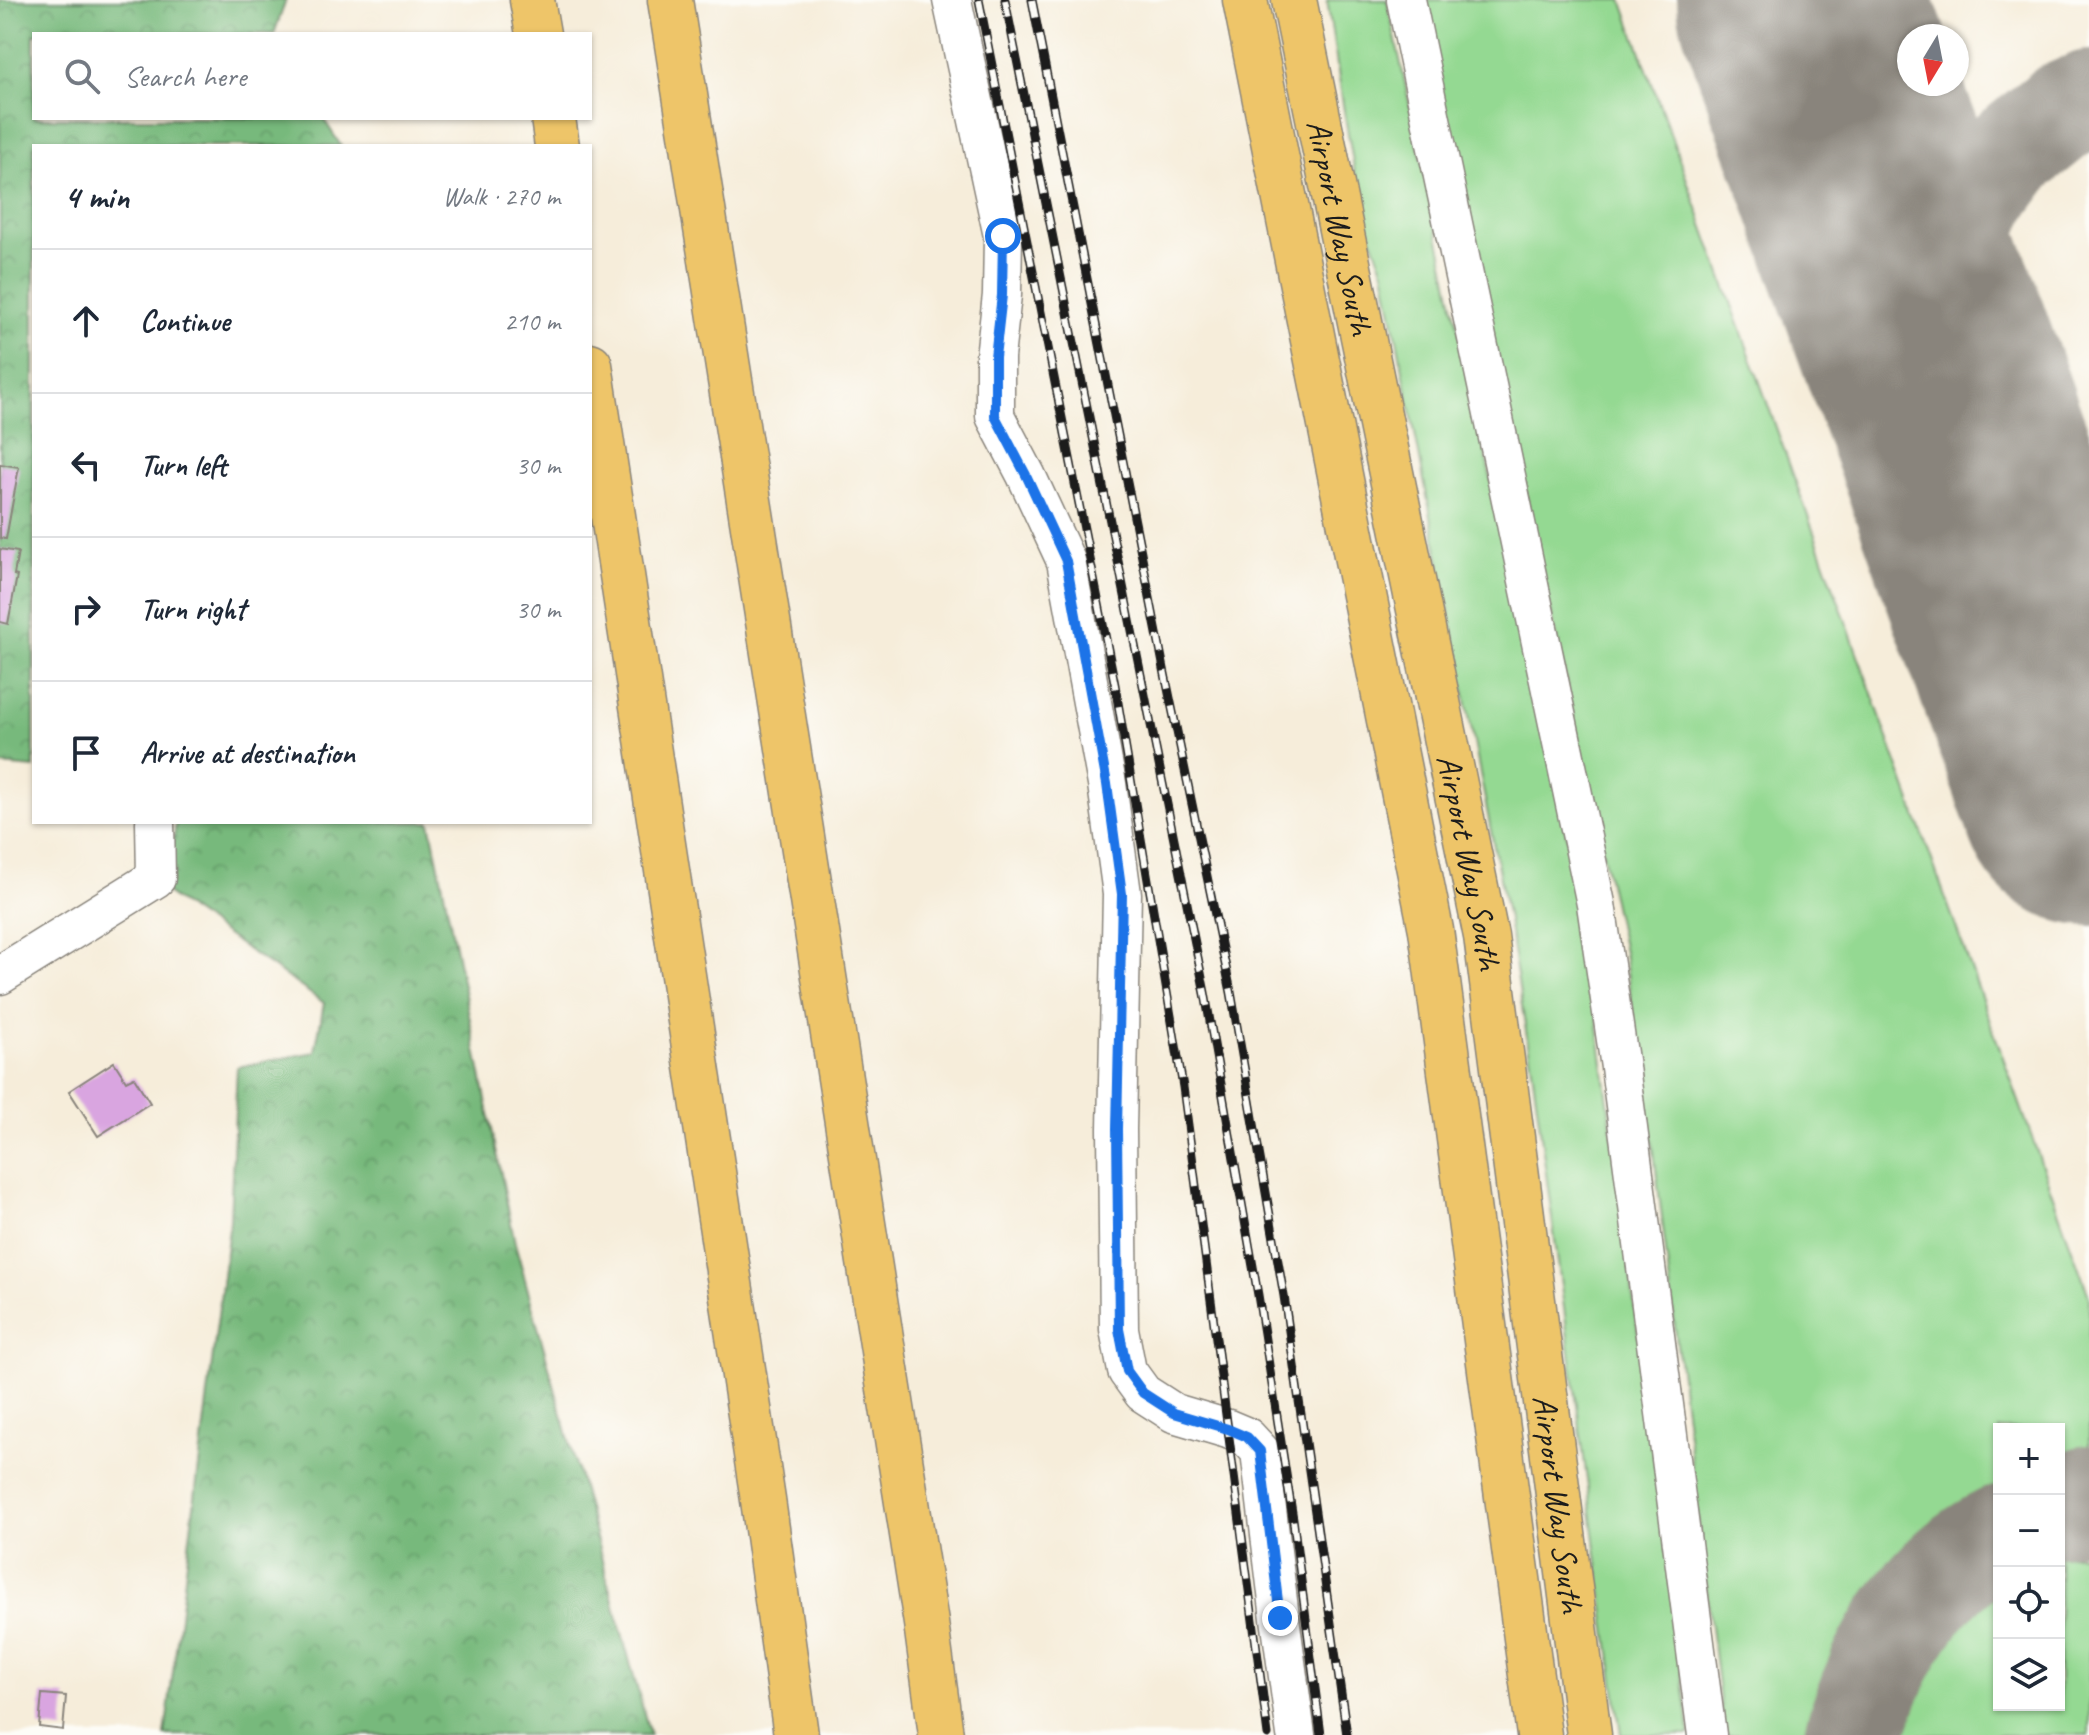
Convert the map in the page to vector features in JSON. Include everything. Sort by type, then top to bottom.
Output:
[{"type":"main road","points":[[532,0],[538,32]]},
{"type":"main road","points":[[670,0],[924,1607],[941,1735]]},
{"type":"main road","name":"Airport Way South","points":[[1245,0],[1431,930],[1539,1735]]},
{"type":"main road","name":"Airport Way South","points":[[1294,0],[1486,936],[1589,1735]]},
{"type":"main road","points":[[553,120],[557,144]]},
{"type":"main road","points":[[592,378],[796,1735]]},
{"type":"street","points":[[952,0],[1003,236],[1002,295],[995,357],[995,416],[1066,561],[1107,784],[1122,894],[1117,1129],[1119,1329],[1127,1371],[1143,1393],[1174,1413],[1247,1437],[1260,1451],[1296,1735]]},
{"type":"street","points":[[1406,0],[1596,904],[1625,1098],[1707,1735]]},
{"type":"street","points":[[0,975],[156,878],[155,824]]},
{"type":"green space","points":[[0,0],[286,0],[275,32],[32,32],[32,120],[324,120],[340,144],[32,144],[32,768],[0,765]]},
{"type":"green space","points":[[1327,0],[1387,0],[1546,733],[1586,932],[1690,1735],[1621,1735],[1532,1068],[1508,920],[1384,271],[1362,213]]},
{"type":"green space","points":[[1420,0],[1622,0],[2089,1296],[2089,1458],[2065,1467],[2065,1423],[1993,1423],[1993,1502],[1950,1529],[1887,1597],[1842,1684],[1830,1735],[1724,1735],[1654,1152],[1624,952]]},
{"type":"green space","points":[[176,824],[430,824],[515,1243],[650,1735],[165,1735],[230,1220],[237,1067],[315,1052],[324,1003],[166,893]]},
{"type":"green space","points":[[2089,1554],[2089,1735],[1893,1735],[1898,1704],[1943,1634],[1993,1587],[1993,1711],[2065,1711],[2065,1556]]},
{"type":"building","points":[[0,464],[19,467],[6,539],[0,538]]},
{"type":"building","points":[[0,549],[18,552],[8,624],[0,622]]},
{"type":"building","points":[[114,1062],[126,1081],[134,1077],[150,1103],[98,1136],[69,1091]]},
{"type":"building","points":[[42,1694],[66,1696],[63,1730],[39,1727]]},
{"type":"taxiway","points":[[1953,419],[1941,299],[1952,256],[1979,197],[2012,152],[2063,111],[2089,100]]},
{"type":"taxiway","points":[[2065,1505],[2089,1495]]},
{"type":"taxiway","points":[[1854,1735],[1876,1676],[1906,1620],[1947,1572],[1993,1540]]},
{"type":"runway","points":[[1802,0],[2089,801]]},
{"type":"railway","points":[[979,0],[1115,685],[1183,1087],[1268,1735]]},
{"type":"railway","points":[[1005,0],[1205,993],[1258,1295],[1293,1519],[1321,1735]]},
{"type":"railway","points":[[1032,0],[1231,992],[1284,1296],[1347,1735]]},
{"type":"route","points":[[1003,236],[1002,295],[995,357],[995,416],[1066,561],[1107,784],[1122,894],[1117,1129],[1119,1329],[1127,1371],[1143,1393],[1174,1413],[1247,1437],[1260,1451],[1280,1618]]}]
